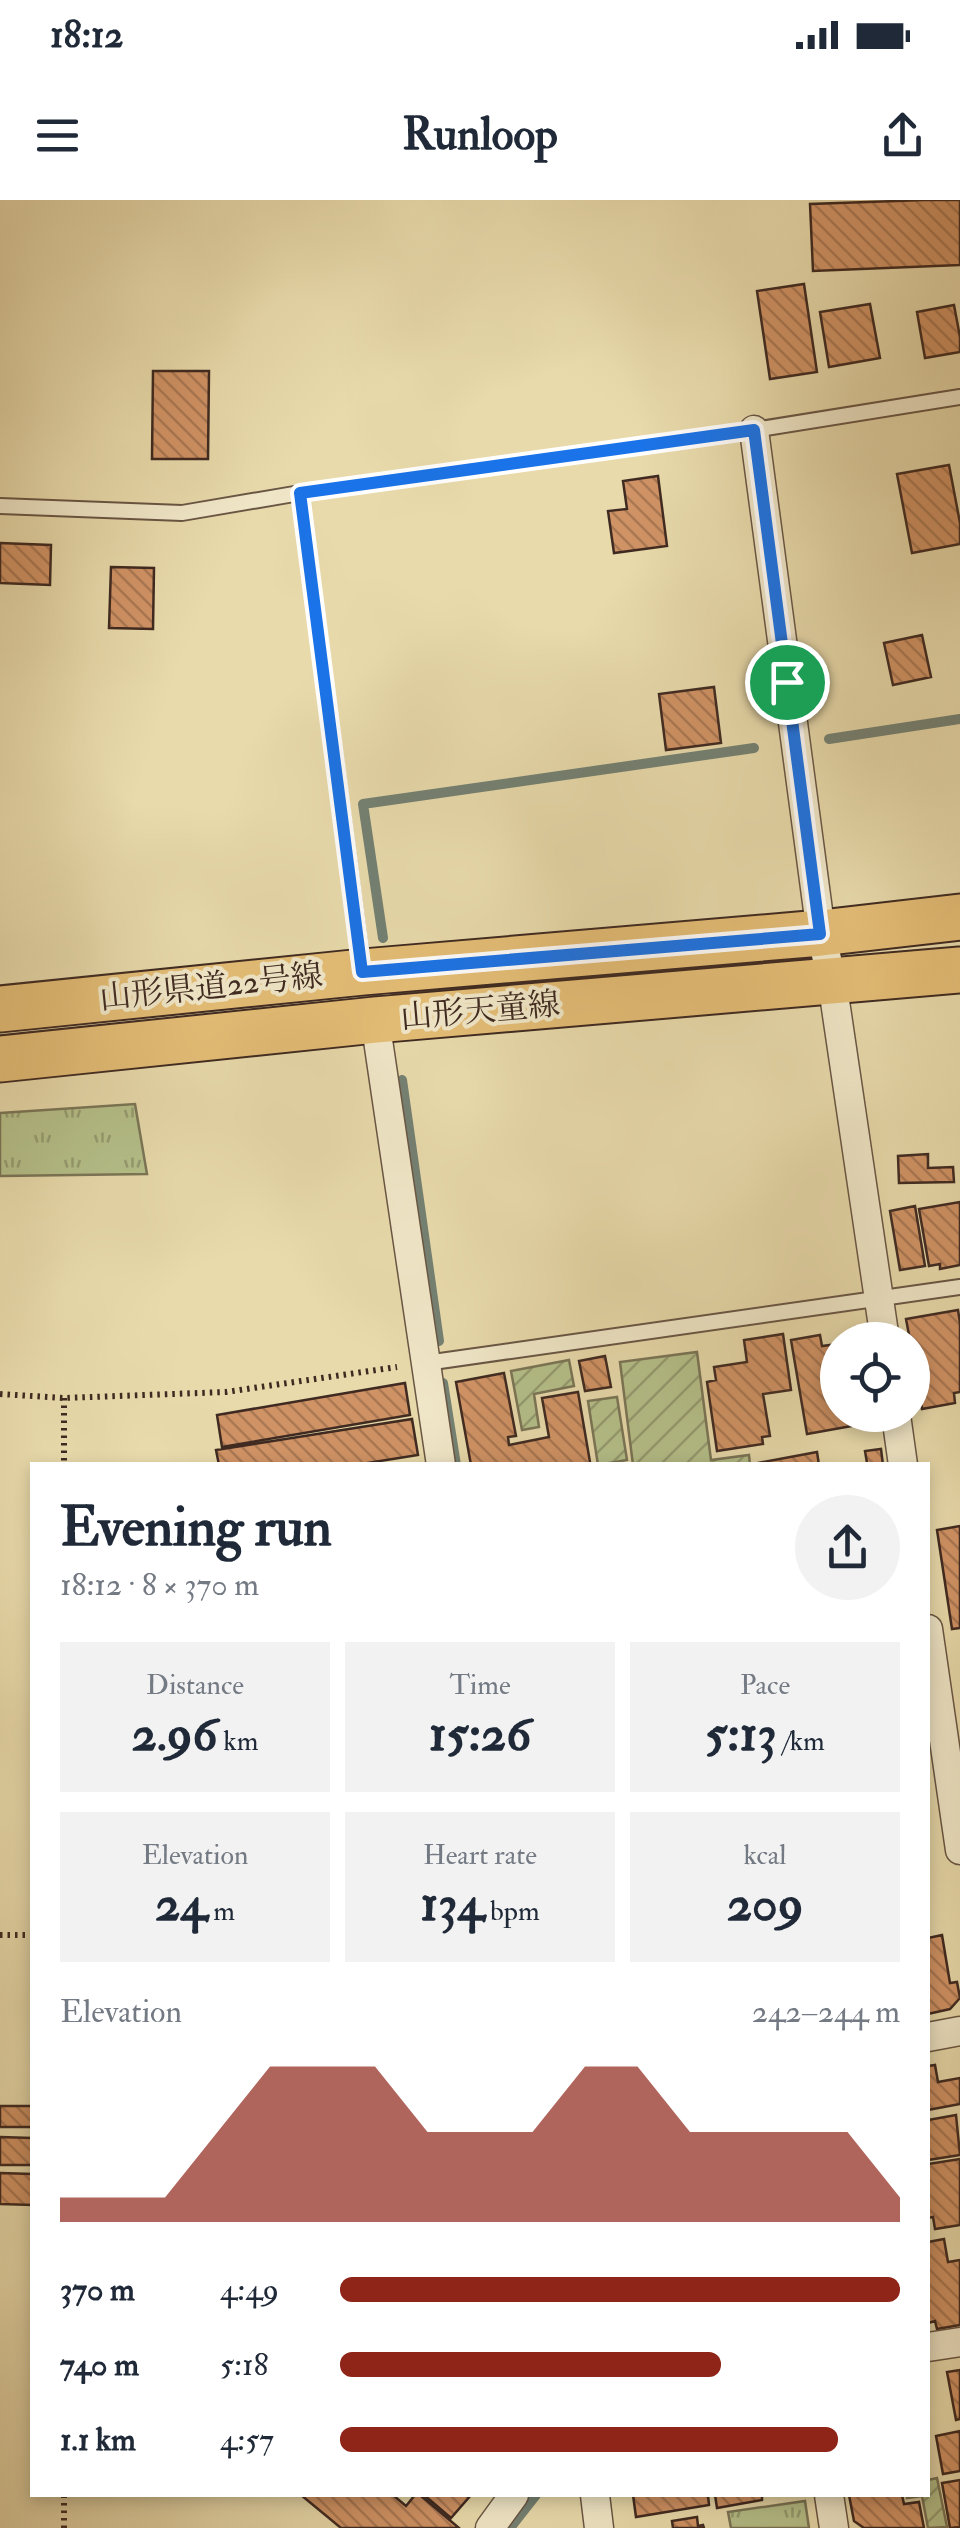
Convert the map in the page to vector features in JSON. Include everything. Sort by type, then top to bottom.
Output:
[{"type":"main road","name":"山形県道22号線","points":[[0,1009],[362,972],[820,934],[960,917]]},
{"type":"main road","name":"山形天童線","points":[[0,1059],[375,1020],[960,970]]},
{"type":"street","points":[[754,430],[820,934],[832,981],[882,1322]]},
{"type":"street","points":[[375,1020],[441,1462]]},
{"type":"street","points":[[898,1432],[903,1462]]},
{"type":"street","points":[[930,1643],[960,1850]]},
{"type":"street","points":[[930,2036],[960,2031]]},
{"type":"street","points":[[930,2347],[960,2342]]},
{"type":"street","points":[[490,2528],[513,2497]]},
{"type":"street","points":[[595,2497],[599,2528]]},
{"type":"street","points":[[828,2497],[834,2528]]},
{"type":"lane","points":[[0,506],[182,513],[960,398]]},
{"type":"lane","points":[[300,493],[362,972]]},
{"type":"lane","points":[[426,1363],[960,1287]]},
{"type":"path","points":[[0,1394],[64,1398],[226,1392],[426,1363]]},
{"type":"path","points":[[64,1398],[64,1462]]},
{"type":"path","points":[[0,1936],[30,1936]]},
{"type":"path","points":[[64,2497],[64,2528]]},
{"type":"green space","points":[[135,1104],[147,1174],[0,1176],[0,1113]]},
{"type":"green space","points":[[697,1352],[711,1460],[749,1455],[750,1462],[633,1462],[620,1362]]},
{"type":"green space","points":[[569,1360],[574,1386],[534,1394],[539,1427],[522,1430],[511,1371]]},
{"type":"green space","points":[[617,1397],[627,1460],[598,1462],[588,1401]]},
{"type":"green space","points":[[937,2478],[947,2527],[928,2528],[922,2497],[930,2497],[930,2480]]},
{"type":"green space","points":[[805,2501],[809,2528],[731,2528],[728,2512]]},
{"type":"building","points":[[960,200],[960,265],[813,271],[810,204]]},
{"type":"building","points":[[804,284],[817,372],[770,379],[757,291]]},
{"type":"building","points":[[870,304],[880,358],[829,367],[820,312]]},
{"type":"building","points":[[954,305],[960,352],[925,358],[917,312]]},
{"type":"building","points":[[153,371],[209,371],[208,459],[152,459]]},
{"type":"building","points":[[949,465],[960,544],[912,553],[897,474]]},
{"type":"building","points":[[658,476],[667,546],[614,553],[608,511],[627,509],[623,481]]},
{"type":"building","points":[[0,543],[51,545],[50,585],[0,583]]},
{"type":"building","points":[[111,567],[154,568],[153,629],[109,628]]},
{"type":"building","points":[[922,635],[931,677],[893,685],[884,643]]},
{"type":"building","points":[[714,687],[721,743],[666,750],[659,694]]},
{"type":"building","points":[[928,1154],[928,1168],[953,1167],[954,1182],[899,1183],[898,1156]]},
{"type":"building","points":[[960,1202],[960,1265],[940,1269],[940,1264],[929,1266],[919,1209]]},
{"type":"building","points":[[915,1206],[925,1266],[900,1270],[890,1211]]},
{"type":"building","points":[[958,1310],[960,1392],[954,1393],[955,1403],[930,1408],[930,1322],[906,1319]]},
{"type":"building","points":[[783,1334],[791,1390],[763,1394],[770,1436],[762,1437],[763,1444],[717,1451],[707,1382],[716,1380],[714,1367],[747,1362],[744,1340]]},
{"type":"building","points":[[820,1335],[820,1432],[807,1434],[791,1340]]},
{"type":"building","points":[[605,1356],[611,1387],[585,1391],[579,1361]]},
{"type":"building","points":[[504,1373],[516,1436],[508,1437],[509,1445],[549,1437],[542,1398],[578,1392],[590,1462],[470,1462],[456,1382]]},
{"type":"building","points":[[405,1383],[410,1415],[222,1447],[217,1415]]},
{"type":"building","points":[[412,1419],[418,1455],[374,1462],[218,1462],[216,1450]]},
{"type":"building","points":[[881,1449],[883,1462],[867,1462],[865,1451]]},
{"type":"building","points":[[817,1452],[819,1462],[763,1462]]},
{"type":"building","points":[[960,1526],[960,1628],[952,1629],[937,1530]]},
{"type":"building","points":[[942,1935],[950,1983],[957,1982],[960,1998],[950,2009],[930,2014],[930,1938]]},
{"type":"building","points":[[935,2065],[938,2082],[960,2078],[960,2104],[930,2110],[930,2066]]},
{"type":"building","points":[[0,2106],[30,2106],[30,2127],[0,2127]]},
{"type":"building","points":[[956,2115],[960,2155],[930,2160],[930,2120]]},
{"type":"building","points":[[0,2137],[30,2138],[30,2165],[0,2165]]},
{"type":"building","points":[[960,2159],[960,2225],[935,2229],[930,2218],[930,2164]]},
{"type":"building","points":[[0,2173],[30,2174],[30,2205],[0,2204]]},
{"type":"building","points":[[944,2239],[948,2262],[960,2260],[960,2325],[937,2329],[935,2321],[930,2322],[930,2242]]},
{"type":"building","points":[[960,2370],[960,2419],[956,2420],[947,2372]]},
{"type":"building","points":[[960,2431],[960,2471],[943,2474],[936,2436]]},
{"type":"building","points":[[960,2480],[960,2527],[950,2528],[942,2483]]},
{"type":"building","points":[[303,2497],[395,2497],[406,2506],[413,2497],[422,2497],[459,2528],[341,2528]]},
{"type":"building","points":[[426,2497],[469,2497],[451,2518]]},
{"type":"building","points":[[633,2497],[708,2497],[709,2505],[636,2517]]},
{"type":"building","points":[[715,2497],[762,2497],[762,2500],[717,2508]]},
{"type":"building","points":[[849,2497],[902,2497],[904,2504],[919,2502],[924,2528],[864,2528],[854,2521]]},
{"type":"building","points":[[697,2517],[698,2526],[704,2528],[673,2528],[672,2521]]},
{"type":"waterway","points":[[829,739],[960,719]]},
{"type":"waterway","points":[[383,938],[363,804],[754,748]]},
{"type":"waterway","points":[[402,1080],[439,1341]]},
{"type":"waterway","points":[[443,1383],[456,1462]]},
{"type":"waterway","points":[[510,2528],[534,2497]]},
{"type":"route","points":[[754,430],[787,682],[820,934],[362,972],[300,493],[754,430]]}]
